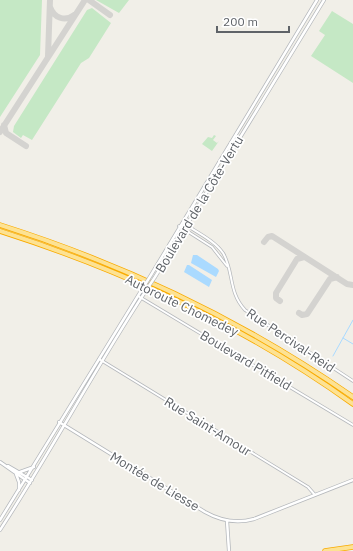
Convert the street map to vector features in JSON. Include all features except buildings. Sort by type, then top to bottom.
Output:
[{"type":"highway","name":"Autoroute Chomedey","points":[[0,225],[98,260],[186,299],[277,348],[353,397]]},
{"type":"highway","name":"Autoroute Chomedey","points":[[0,231],[94,264],[178,301],[250,339],[353,404]]},
{"type":"highway","points":[[334,391],[353,407]]},
{"type":"highway","points":[[325,551],[353,547]]},
{"type":"street","name":"Boulevard de la Côte-Vertu","points":[[0,520],[28,477],[59,422],[151,275],[179,226],[317,0]]},
{"type":"street","name":"Boulevard de la Côte-Vertu","points":[[0,530],[32,480],[63,425],[324,0]]},
{"type":"street","name":"Rue Percival-Reid","points":[[182,223],[185,227]]},
{"type":"street","name":"Rue Percival-Reid","points":[[179,226],[185,227],[218,247],[226,258],[235,297],[247,312],[353,381]]},
{"type":"street","name":"Boulevard Pitfield","points":[[138,296],[353,425]]},
{"type":"street","name":"Rue Saint-Amour","points":[[99,359],[308,487],[316,495]]},
{"type":"street","name":"Montée de Liesse","points":[[59,422],[205,512],[227,521]]},
{"type":"street","points":[[1,463],[32,480]]},
{"type":"street","points":[[1,463],[30,483]]},
{"type":"street","points":[[19,472],[34,467]]},
{"type":"street","points":[[16,474],[19,482],[19,491]]},
{"type":"street","points":[[229,551],[227,521],[243,522],[254,519],[353,480]]},
{"type":"green space","points":[[0,0],[42,0],[40,55],[0,117]]},
{"type":"green space","points":[[96,0],[129,0],[119,13]]},
{"type":"green space","points":[[92,8],[111,23],[89,58],[81,63],[32,140],[23,135],[21,138],[13,132],[14,126],[87,10]]},
{"type":"green space","points":[[332,11],[353,24],[353,83],[311,56],[325,35],[319,31]]},
{"type":"green space","points":[[214,135],[216,136],[213,140],[217,143],[219,141],[212,151],[202,144],[208,137],[212,138]]},
{"type":"water","points":[[193,255],[197,255],[218,269],[219,271],[216,277],[191,263]]},
{"type":"water","points":[[187,265],[212,280],[209,287],[184,272]]},
{"type":"waterway","points":[[333,356],[353,320]]},
{"type":"waterway","points":[[343,338],[353,344]]},
{"type":"taxiway","points":[[48,56],[50,0]]},
{"type":"taxiway","points":[[0,132],[85,0]]},
{"type":"taxiway","points":[[89,0],[110,15]]},
{"type":"taxiway","points":[[50,7],[54,14],[60,18],[67,18],[74,15]]},
{"type":"taxiway","points":[[4,125],[6,133],[26,146]]},
{"type":"taxiway","points":[[264,242],[268,237],[272,236],[347,284],[353,285]]},
{"type":"taxiway","points":[[280,301],[276,298],[276,293],[297,259],[304,257]]},
{"type":"taxiway","points":[[299,313],[302,315],[307,314],[330,279],[337,277]]}]
